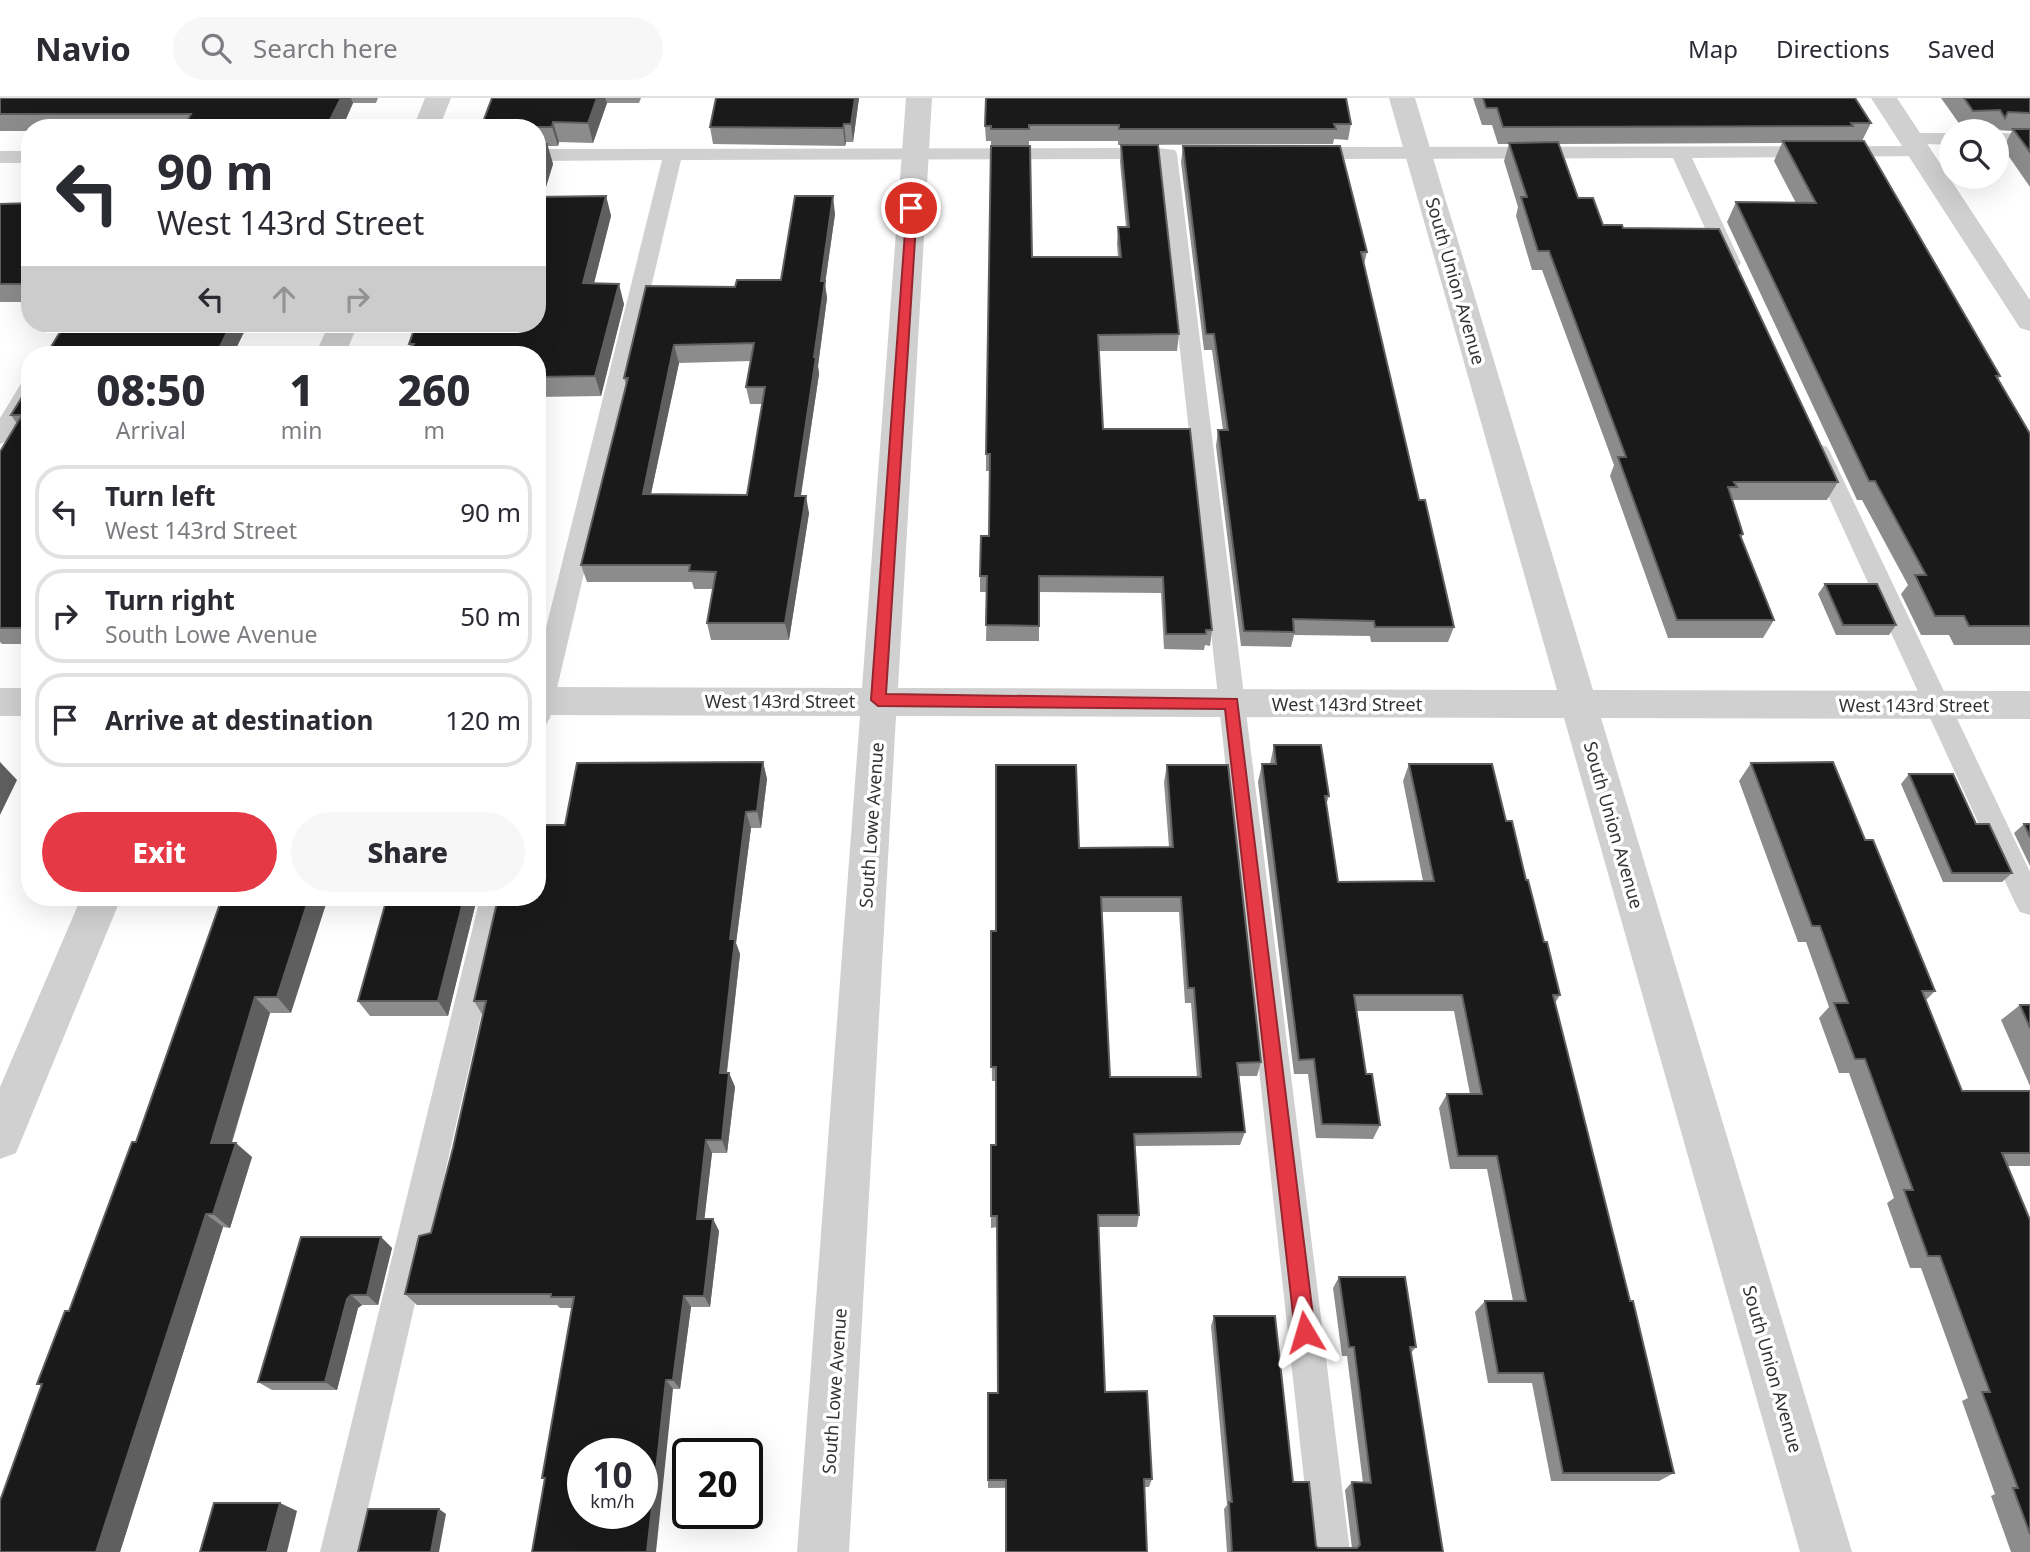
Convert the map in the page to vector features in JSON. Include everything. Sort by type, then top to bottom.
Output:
[{"type":"street","points":[[430,119],[438,98]]},
{"type":"street","name":"South Lowe Avenue","points":[[823,1552],[919,98]]},
{"type":"street","name":"South Union Avenue","points":[[1402,98],[1826,1552]]},
{"type":"street","points":[[1884,98],[2030,322]]},
{"type":"street","name":"West 143rd Street","points":[[546,707],[878,700],[2030,705]]},
{"type":"street","points":[[0,702],[21,702]]},
{"type":"street","points":[[0,1138],[98,906]]},
{"type":"lane","points":[[2009,139],[2030,140]]},
{"type":"lane","points":[[1279,153],[1680,152],[1915,145],[1939,141]]},
{"type":"lane","points":[[1680,152],[1739,279]]},
{"type":"lane","points":[[546,155],[1175,154],[1232,703],[1331,1552]]},
{"type":"lane","points":[[546,678],[673,155]]},
{"type":"lane","points":[[0,157],[21,157]]},
{"type":"lane","points":[[0,436],[21,402]]},
{"type":"lane","points":[[1810,431],[2030,903]]},
{"type":"lane","points":[[339,1552],[492,906]]},
{"type":"building","points":[[0,98],[341,98],[330,119],[188,119],[191,114],[0,114]]},
{"type":"building","points":[[492,98],[597,98],[588,123],[553,122],[552,127],[546,127],[546,119],[484,119]]},
{"type":"building","points":[[716,98],[855,98],[851,124],[844,124],[843,128],[710,127]]},
{"type":"building","points":[[986,98],[1346,98],[1351,124],[1334,124],[1336,129],[1119,129],[1119,125],[1029,125],[1029,129],[991,129],[991,126],[985,126]]},
{"type":"building","points":[[1483,98],[1855,98],[1871,123],[1851,123],[1853,126],[1503,127],[1497,108],[1486,108]]},
{"type":"building","points":[[1964,98],[2030,98],[2030,113],[2008,112],[2005,118],[2000,110],[1973,111]]},
{"type":"building","points":[[2013,129],[2030,129],[2030,152]]},
{"type":"building","points":[[1783,141],[1864,141],[2000,376],[1996,376],[2030,434],[2030,626],[1969,626],[1964,616],[1935,616],[1915,575],[1926,575],[1875,481],[1869,481],[1736,202],[1816,203]]},
{"type":"building","points":[[1558,142],[1578,198],[1593,198],[1603,225],[1622,225],[1623,228],[1719,229],[1838,482],[1734,482],[1737,487],[1728,487],[1743,534],[1740,535],[1774,620],[1677,620],[1618,457],[1626,457],[1549,251],[1538,251],[1521,197],[1527,197],[1509,143]]},
{"type":"building","points":[[1121,145],[1158,145],[1179,334],[1098,335],[1103,429],[1190,429],[1212,630],[1206,630],[1206,634],[1166,634],[1163,577],[1039,576],[1039,626],[986,625],[987,576],[980,576],[981,536],[989,536],[990,454],[986,454],[991,146],[1030,146],[1032,257],[1121,257],[1118,227],[1129,227]]},
{"type":"building","points":[[1183,146],[1340,146],[1367,252],[1361,252],[1419,500],[1425,500],[1454,627],[1375,627],[1374,621],[1293,619],[1294,632],[1244,631],[1218,430],[1228,430],[1214,334],[1206,334]]},
{"type":"building","points":[[606,196],[583,283],[619,284],[595,376],[546,377],[546,346],[409,344],[413,333],[546,333],[546,197]]},
{"type":"building","points":[[795,196],[833,196],[821,281],[825,281],[816,357],[795,496],[806,496],[785,623],[707,623],[716,572],[689,571],[690,565],[581,565],[628,378],[624,378],[646,286],[735,287],[737,280],[781,280]],"holes":[[[754,343],[746,387],[765,387],[747,495],[643,494],[674,345]]]},
{"type":"building","points":[[21,203],[21,284],[0,284],[0,204]]},
{"type":"building","points":[[59,333],[227,333],[220,346],[52,346]]},
{"type":"building","points":[[21,399],[21,415],[11,415]]},
{"type":"building","points":[[21,417],[21,628],[0,628],[0,452]]},
{"type":"building","points":[[1825,584],[1877,584],[1896,625],[1843,625]]},
{"type":"building","points":[[1274,745],[1321,745],[1329,796],[1325,796],[1338,882],[1434,881],[1409,764],[1492,764],[1506,821],[1512,821],[1526,880],[1544,942],[1547,942],[1560,995],[1553,995],[1630,1301],[1633,1301],[1674,1473],[1563,1473],[1543,1373],[1498,1373],[1485,1301],[1526,1301],[1497,1156],[1458,1156],[1447,1094],[1482,1094],[1462,995],[1354,995],[1366,1074],[1372,1074],[1380,1125],[1322,1124],[1314,1059],[1299,1060],[1262,764],[1276,764]]},
{"type":"building","points":[[763,762],[757,811],[746,812],[730,939],[735,939],[720,1073],[729,1073],[722,1140],[706,1140],[697,1219],[713,1219],[704,1296],[684,1296],[673,1380],[666,1380],[658,1452],[658,1438],[567,1438],[567,1529],[650,1529],[647,1552],[532,1552],[545,1478],[542,1478],[574,1297],[551,1297],[551,1294],[405,1294],[419,1236],[431,1233],[453,1148],[486,1001],[474,1001],[496,906],[546,906],[546,825],[565,825],[577,763]]},
{"type":"building","points":[[1833,762],[1865,840],[1873,840],[1935,991],[1922,991],[1962,1091],[2030,1091],[2030,1153],[2002,1153],[2030,1220],[2030,1534],[2013,1488],[2018,1488],[1982,1392],[1990,1392],[1940,1256],[1928,1256],[1904,1190],[1913,1190],[1865,1059],[1855,1059],[1834,1003],[1848,1003],[1820,926],[1812,926],[1751,763]]},
{"type":"building","points":[[996,765],[1076,765],[1079,848],[1173,847],[1167,765],[1228,765],[1261,1062],[1237,1063],[1245,1132],[1134,1134],[1139,1215],[1098,1215],[1105,1392],[1147,1391],[1152,1479],[1144,1479],[1147,1552],[1006,1552],[1006,1480],[988,1480],[988,1393],[998,1393],[997,1216],[991,1216],[991,1145],[996,1145],[996,1067],[991,1067],[991,931],[996,931]],"holes":[[[1101,897],[1181,897],[1188,988],[1194,988],[1201,1077],[1110,1077]]]},
{"type":"building","points":[[1909,774],[1953,774],[1976,824],[1989,824],[2012,873],[1952,873]]},
{"type":"building","points":[[2024,824],[2030,824],[2030,837]]},
{"type":"building","points":[[219,906],[306,906],[277,997],[255,997],[211,1143],[236,1143],[213,1214],[206,1214],[96,1552],[0,1552],[0,1501],[42,1384],[37,1384],[65,1311],[69,1311],[132,1142],[136,1142]]},
{"type":"building","points":[[385,906],[462,906],[438,1001],[358,1001]]},
{"type":"building","points":[[2020,1005],[2030,1005],[2030,1028]]},
{"type":"building","points":[[301,1237],[381,1237],[367,1295],[351,1295],[347,1299],[325,1382],[258,1382]]},
{"type":"building","points":[[1339,1277],[1405,1277],[1416,1347],[1410,1347],[1443,1552],[1232,1552],[1229,1502],[1232,1502],[1214,1316],[1275,1316],[1293,1482],[1309,1482],[1316,1546],[1357,1548],[1360,1545],[1352,1482],[1371,1483],[1354,1347],[1349,1347]]},
{"type":"building","points":[[214,1503],[280,1503],[267,1552],[200,1552]]},
{"type":"building","points":[[368,1509],[439,1509],[431,1552],[358,1552]]},
{"type":"route","points":[[911,208],[878,700],[1232,703],[1305,1332]]}]
